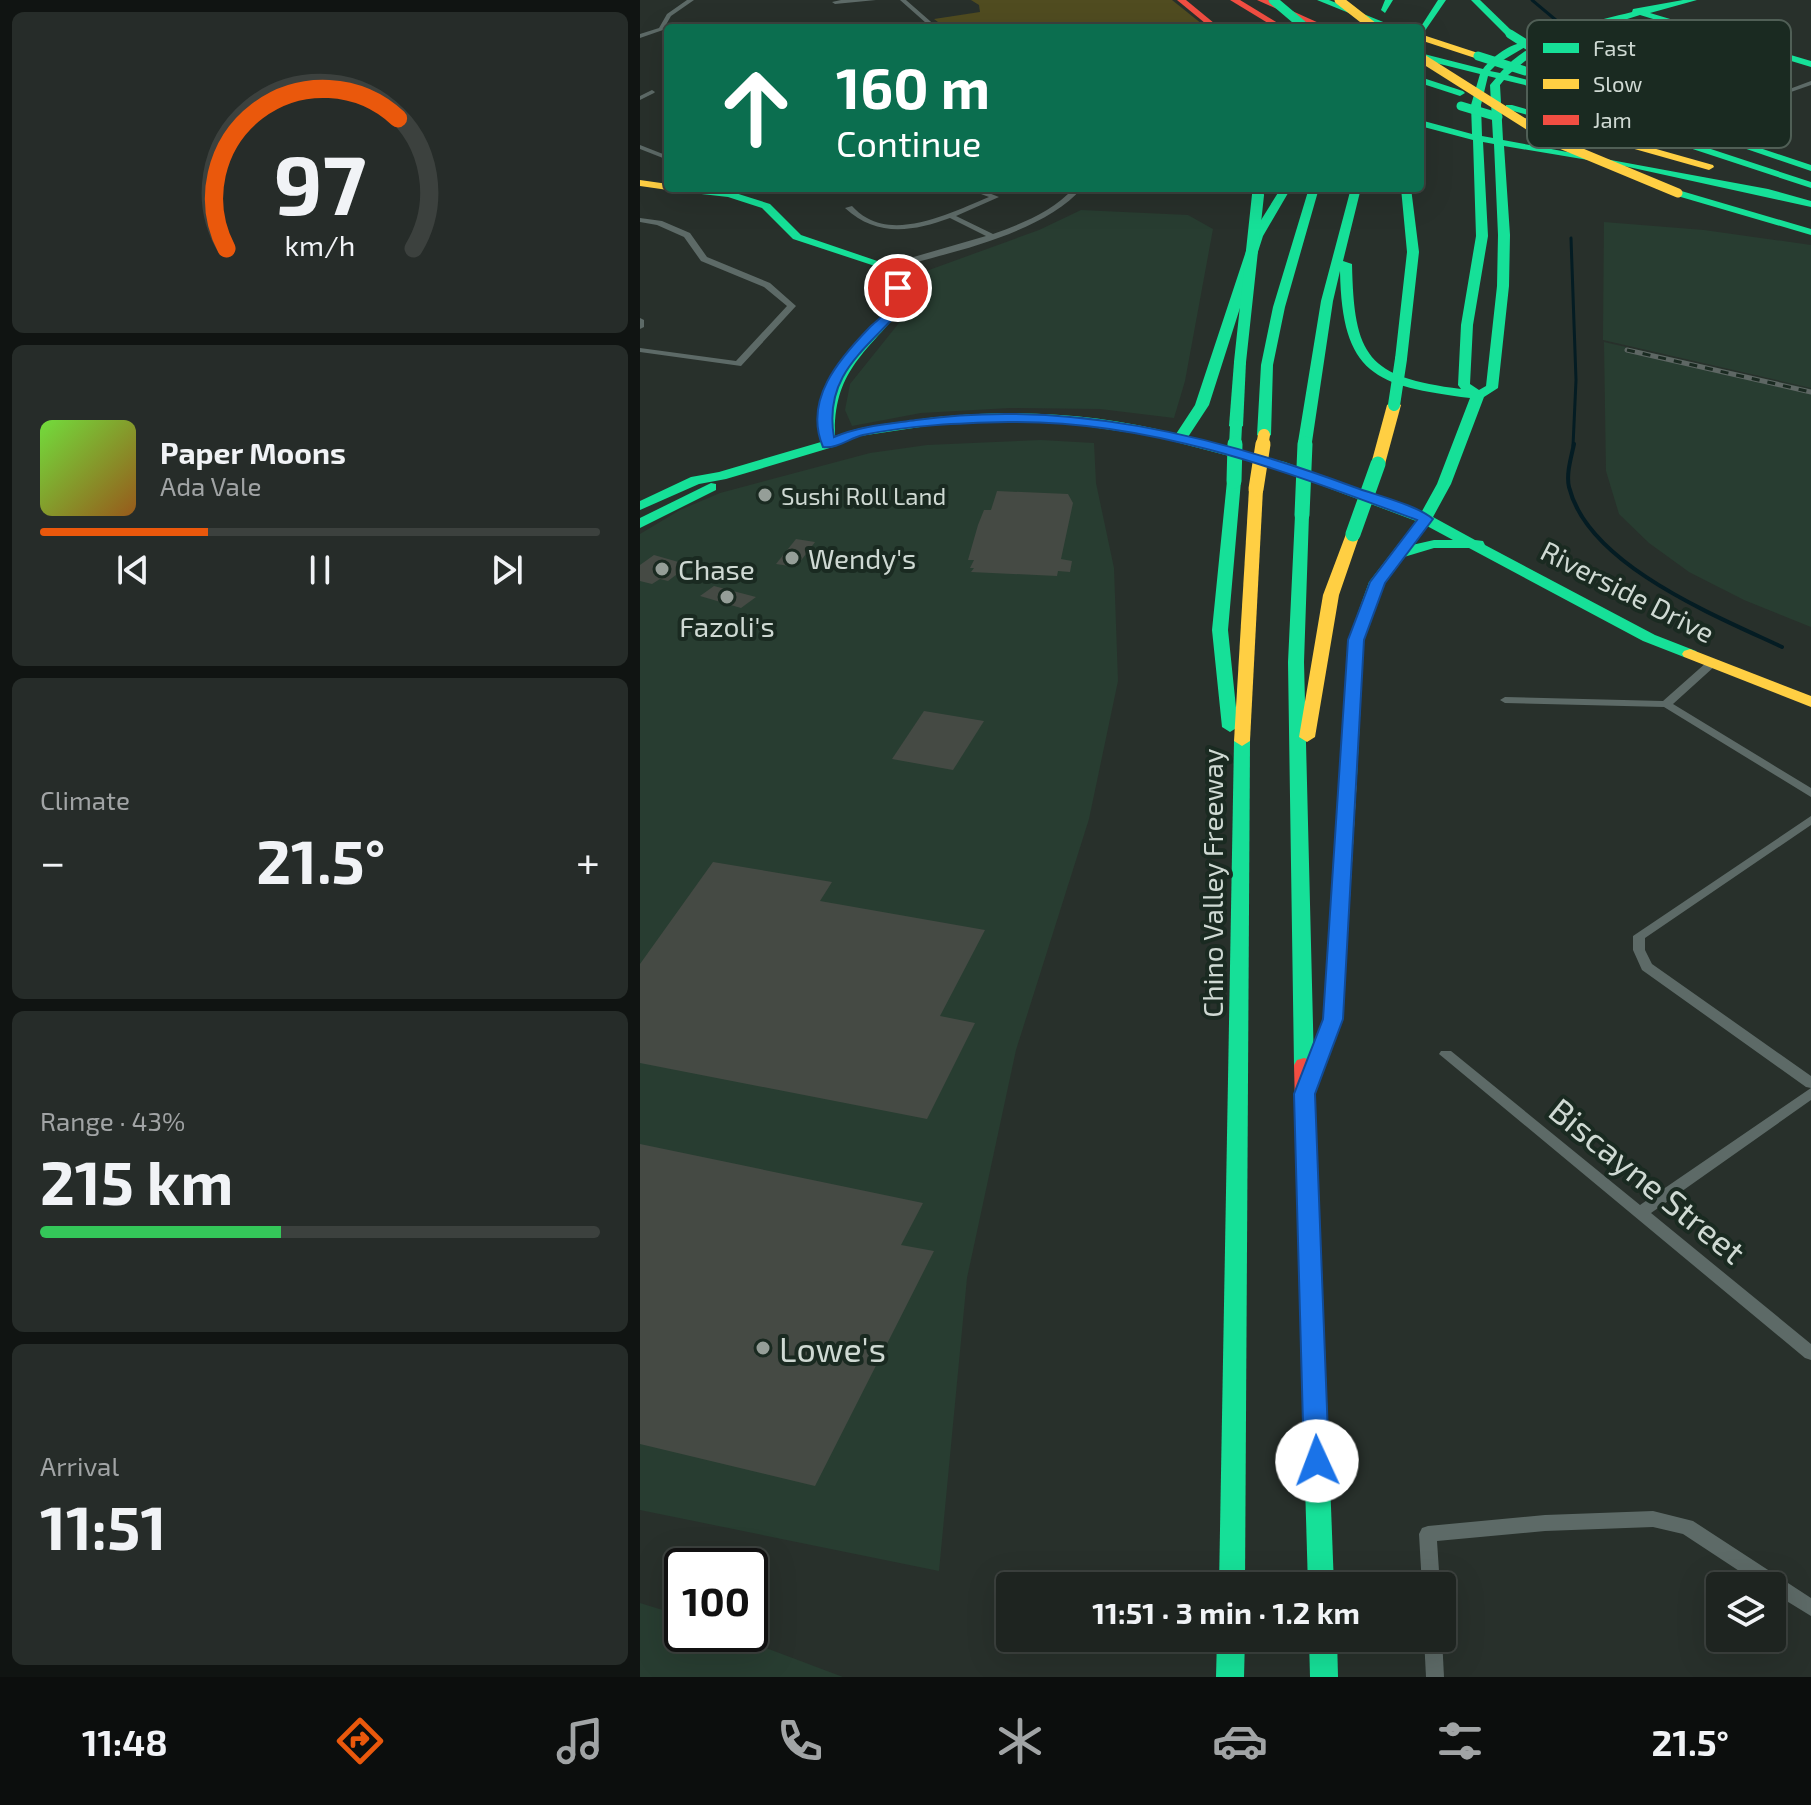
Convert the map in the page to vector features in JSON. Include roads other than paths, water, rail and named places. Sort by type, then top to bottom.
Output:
[{"type":"main road","points":[[1181,0],[1211,24]]},
{"type":"main road","points":[[1200,0],[1228,24]]},
{"type":"main road","points":[[1215,0],[1254,24]]},
{"type":"main road","points":[[1224,0],[1263,24]]},
{"type":"main road","points":[[1234,0],[1275,24]]},
{"type":"main road","points":[[1243,0],[1285,24]]},
{"type":"main road","points":[[1261,0],[1317,24]]},
{"type":"main road","points":[[1273,0],[1301,24]]},
{"type":"main road","points":[[1321,0],[1384,24]]},
{"type":"main road","points":[[1339,0],[1371,24]]},
{"type":"main road","points":[[1420,24],[1422,0]]},
{"type":"main road","points":[[1424,24],[1442,0]]},
{"type":"main road","points":[[1475,0],[1510,34],[1527,45]]},
{"type":"main road","points":[[1615,20],[1674,0]]},
{"type":"main road","points":[[1640,12],[1693,0]]},
{"type":"main road","points":[[1378,24],[1387,5]]},
{"type":"main road","points":[[1640,12],[1666,20]]},
{"type":"main road","points":[[1424,33],[1486,68],[1527,81]]},
{"type":"main road","points":[[1486,68],[1527,52]]},
{"type":"main road","points":[[1424,58],[1527,72]]},
{"type":"main road","points":[[1791,58],[1811,64]]},
{"type":"main road","points":[[1424,60],[1527,125]]},
{"type":"main road","points":[[1345,234],[1345,304],[1362,361],[1379,374],[1404,384],[1478,395],[1492,388],[1503,286],[1504,235],[1500,194],[1489,140],[1476,105],[1486,68]]},
{"type":"main road","points":[[1424,88],[1527,118]]},
{"type":"main road","points":[[1511,114],[1527,119]]},
{"type":"main road","points":[[1424,124],[1527,147]]},
{"type":"main road","points":[[1478,395],[1464,385],[1467,325],[1482,236],[1480,173],[1489,140]]},
{"type":"main road","points":[[1535,148],[1782,196],[1811,194]]},
{"type":"main road","points":[[1568,148],[1678,193],[1811,232]]},
{"type":"main road","points":[[1623,148],[1782,196]]},
{"type":"main road","points":[[1638,148],[1811,194]]},
{"type":"main road","points":[[1692,148],[1811,194]]},
{"type":"main road","points":[[1754,148],[1811,167]]},
{"type":"main road","points":[[1763,148],[1811,167]]},
{"type":"main road","points":[[1480,173],[1492,190],[1500,194]]},
{"type":"main road","points":[[640,183],[664,186]]},
{"type":"main road","points":[[711,192],[729,194],[766,206],[797,237],[889,267],[898,288],[898,306],[854,351],[837,374],[826,398],[824,419],[828,444]]},
{"type":"main road","points":[[1238,795],[1220,630],[1234,481],[1240,362],[1259,192]]},
{"type":"main road","points":[[1181,437],[1202,405],[1257,236],[1284,192]]},
{"type":"main road","name":"Chino Valley Freeway","points":[[1232,1572],[1237,1360],[1238,795],[1242,682],[1256,489],[1264,435],[1267,365],[1279,307],[1313,192]]},
{"type":"main road","points":[[1321,1572],[1305,1094],[1296,662],[1305,442],[1327,301],[1355,192]]},
{"type":"main road","points":[[1299,785],[1331,595],[1378,464],[1394,405],[1413,248],[1413,217],[1407,192]]},
{"type":"main road","points":[[1305,1094],[1333,1019],[1356,640],[1373,591],[1425,519],[1444,484],[1478,395]]},
{"type":"main road","name":"Riverside Drive","points":[[640,506],[696,480],[721,476],[828,444],[857,432],[947,419],[1057,418],[1181,437],[1280,465],[1425,519],[1478,544],[1593,610],[1711,664],[1810,700]]},
{"type":"main road","points":[[640,524],[712,487],[721,476]]},
{"type":"main road","points":[[1397,554],[1434,544],[1478,544]]},
{"type":"main road","points":[[1230,1677],[1231,1652]]},
{"type":"main road","points":[[1323,1652],[1324,1677]]},
{"type":"street","points":[[640,36],[661,29],[669,15],[691,0]]},
{"type":"street","points":[[835,2],[873,0]]},
{"type":"street","points":[[903,0],[930,24]]},
{"type":"street","points":[[1791,90],[1811,83]]},
{"type":"street","points":[[640,98],[652,92]]},
{"type":"street","points":[[640,147],[664,156]]},
{"type":"street","points":[[849,208],[859,219],[898,229],[951,216],[995,197],[981,192]]},
{"type":"street","points":[[889,267],[991,236],[1045,215],[1076,192]]},
{"type":"street","points":[[951,216],[991,236]]},
{"type":"street","points":[[640,220],[659,223],[687,235],[704,259],[767,285],[792,306],[738,364],[640,350]]},
{"type":"street","points":[[640,320],[640,327]]},
{"type":"street","points":[[1666,704],[1711,664]]},
{"type":"street","points":[[1505,700],[1666,704],[1811,793]]},
{"type":"street","points":[[1811,820],[1639,936],[1639,950],[1647,967],[1811,1083]]},
{"type":"street","name":"Biscayne Street","points":[[1446,1054],[1811,1353]]},
{"type":"street","points":[[1641,1212],[1811,1093]]},
{"type":"street","points":[[1430,1572],[1428,1534],[1545,1523],[1653,1519],[1687,1527],[1810,1605]]},
{"type":"street","points":[[1434,1652],[1435,1677]]},
{"type":"waterway","points":[[1532,0],[1556,20]]},
{"type":"waterway","points":[[1571,238],[1576,380],[1573,446]]},
{"type":"waterway","points":[[1574,444],[1568,471],[1569,487],[1581,515],[1601,541],[1658,585],[1782,647]]},
{"type":"railway","points":[[1627,350],[1811,392]]},
{"type":"place","name":"Sushi Roll Land","points":[[765,495]]},
{"type":"place","name":"Wendy's","points":[[792,558]]},
{"type":"place","name":"Chase","points":[[662,569]]},
{"type":"place","name":"Fazoli's","points":[[727,597]]},
{"type":"place","name":"Lowe's","points":[[763,1348]]}]
